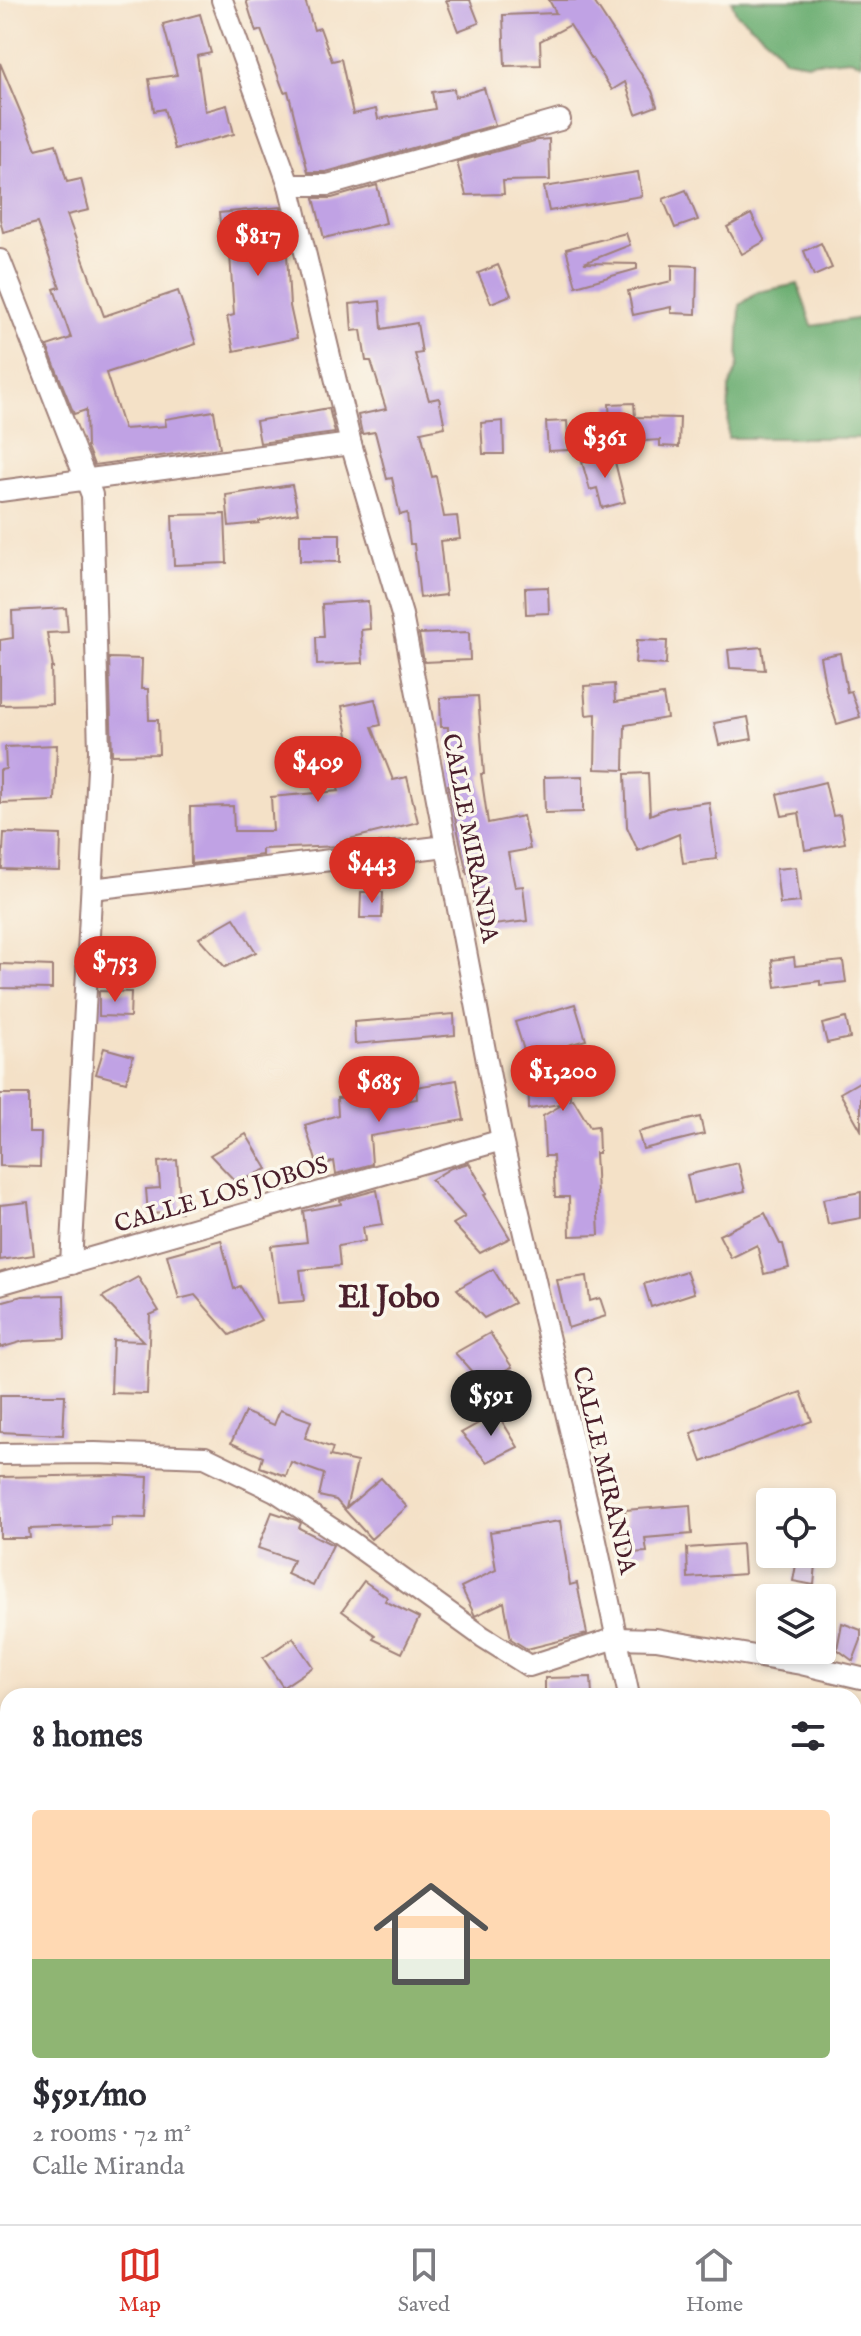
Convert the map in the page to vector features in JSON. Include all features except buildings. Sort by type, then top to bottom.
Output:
[{"type":"street","name":"CALLE MIRANDA","points":[[222,0],[289,185],[351,444],[402,615],[502,1140],[595,1536],[627,1688]]},
{"type":"street","points":[[289,185],[328,185],[560,120]]},
{"type":"street","points":[[0,260],[92,495],[99,751],[71,1264]]},
{"type":"street","points":[[0,491],[351,444]]},
{"type":"street","points":[[92,889],[446,846]]},
{"type":"street","name":"CALLE LOS JOBOS","points":[[0,1284],[502,1140]]},
{"type":"street","points":[[0,1454],[205,1457],[275,1491],[529,1666],[616,1638],[656,1639],[801,1664],[861,1678]]},
{"type":"green space","points":[[731,0],[861,0],[861,63],[850,59],[807,63],[785,59],[771,42],[736,13]]},
{"type":"green space","points":[[798,284],[812,326],[861,318],[861,438],[728,438],[729,388],[738,366],[740,305],[758,292]]},
{"type":"district","name":"El Jobo","points":[[389,1296]]}]
